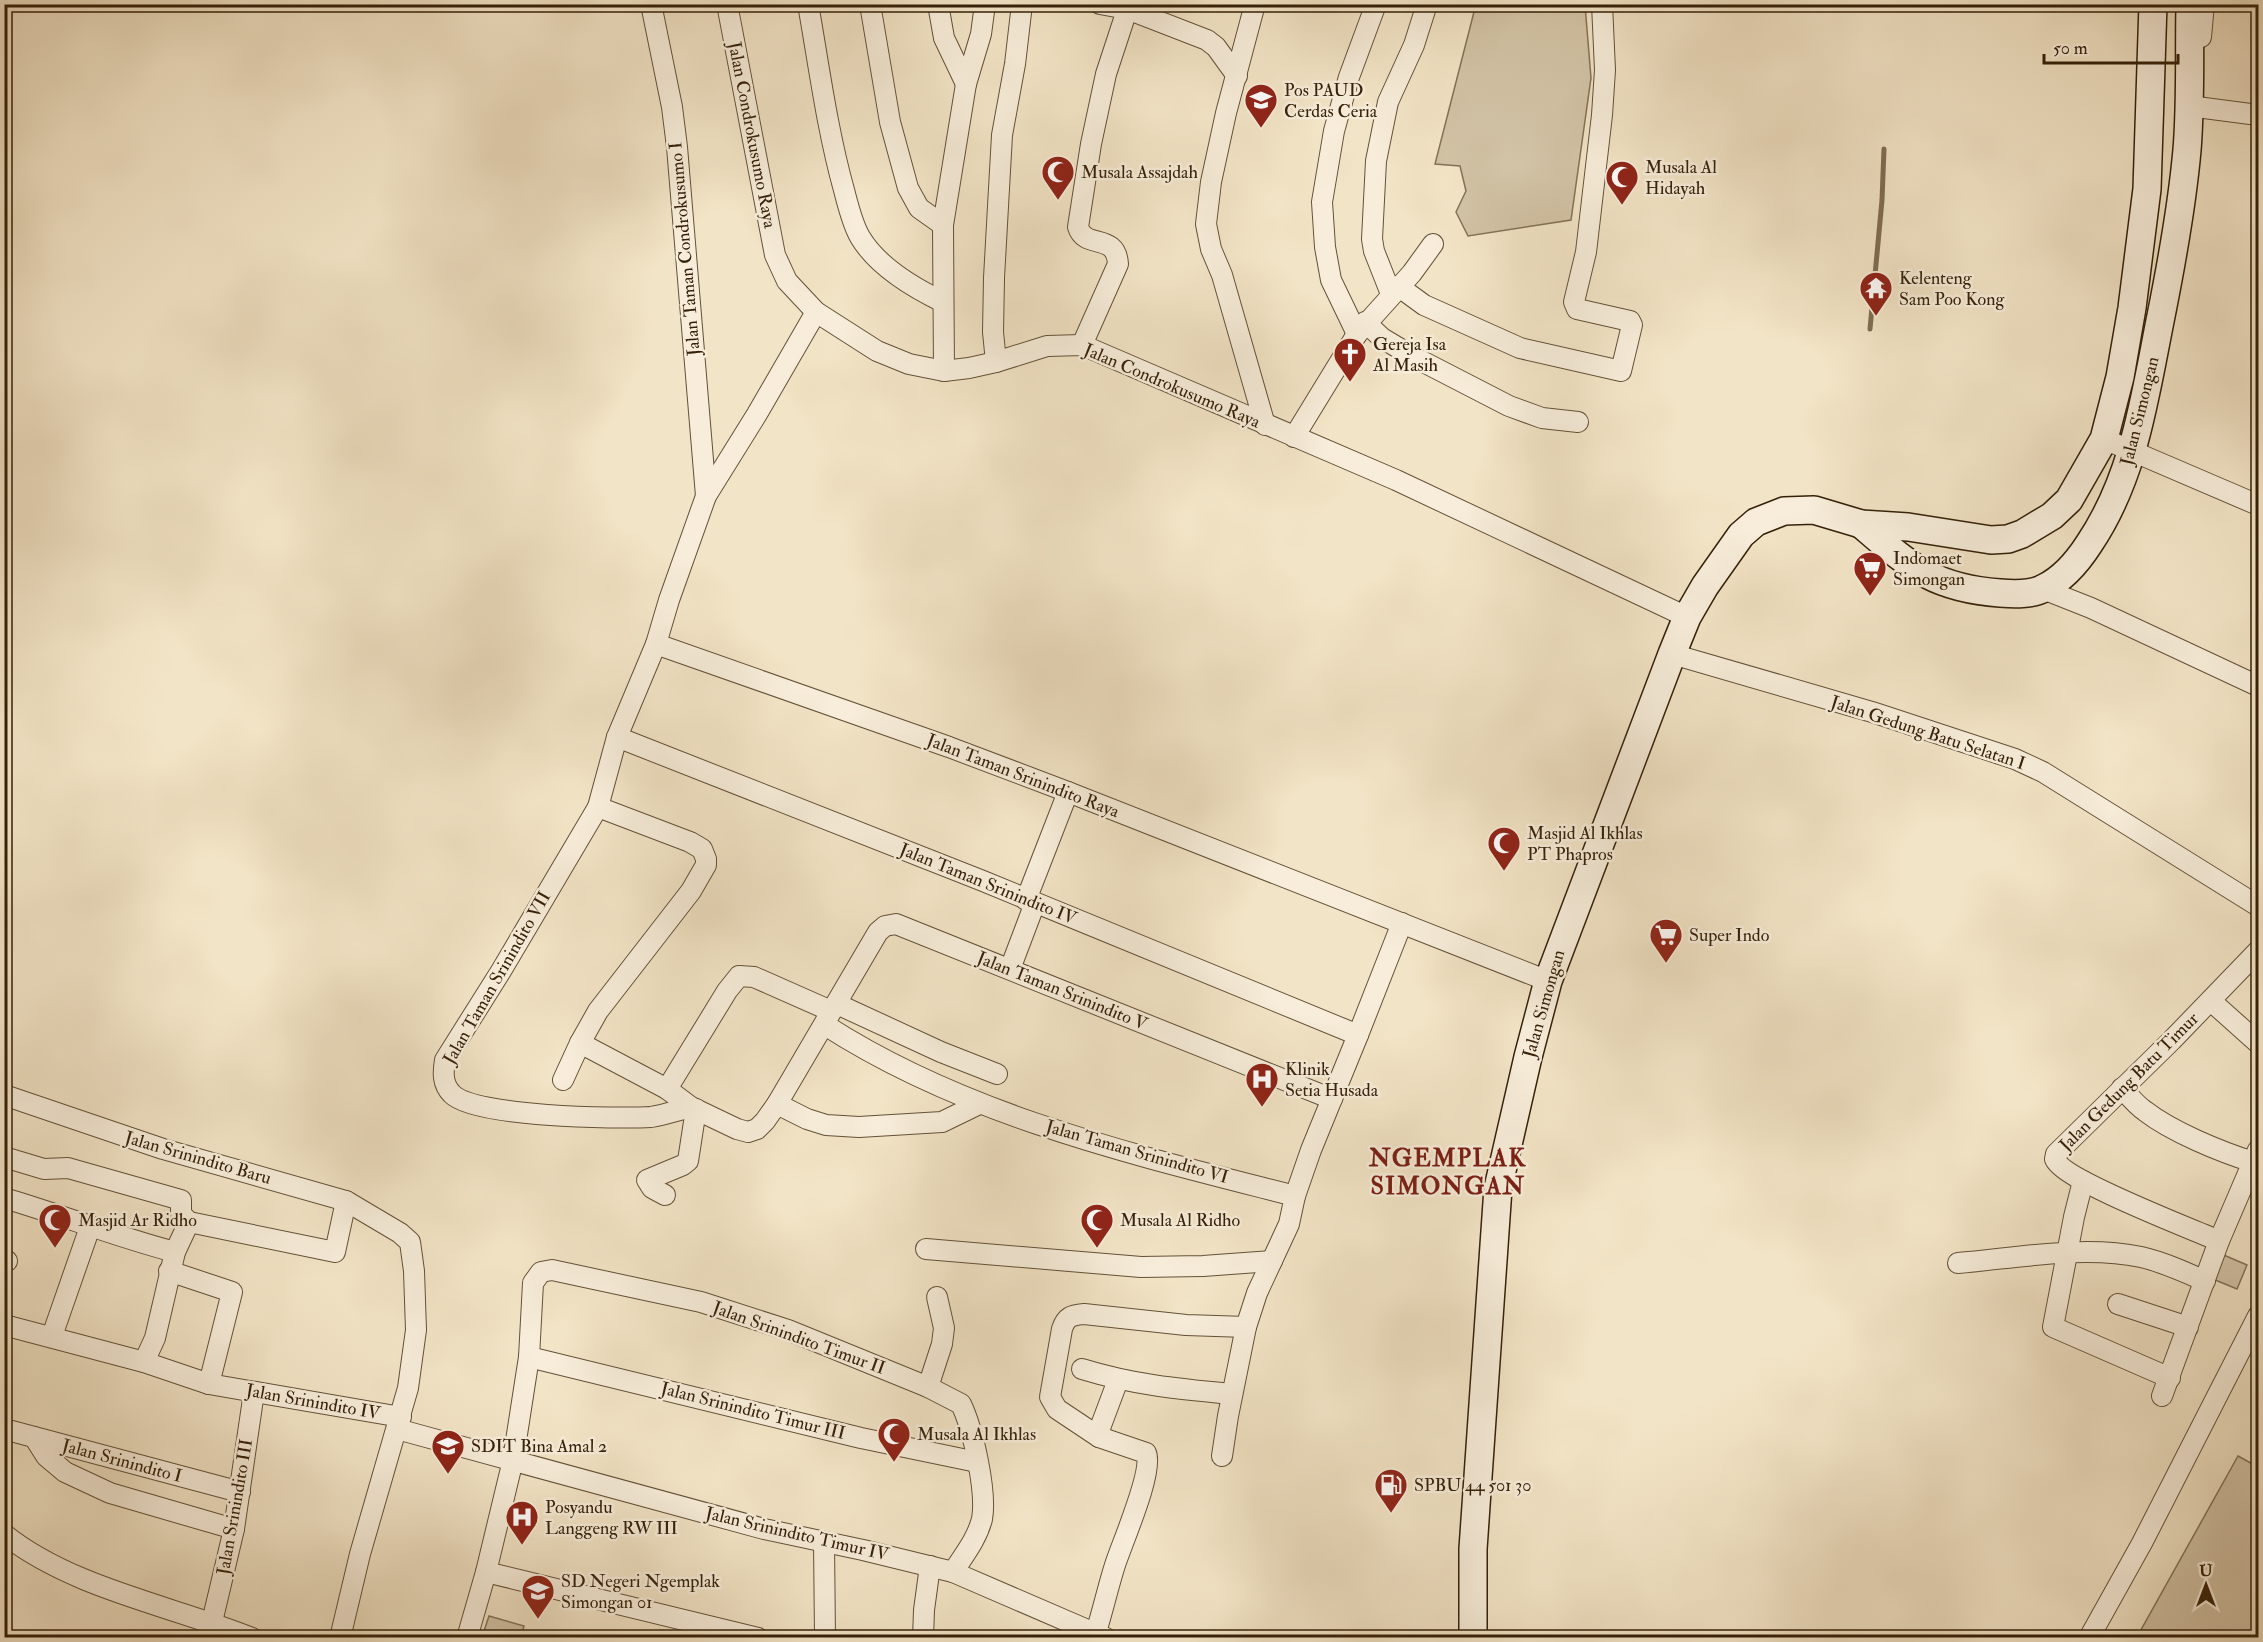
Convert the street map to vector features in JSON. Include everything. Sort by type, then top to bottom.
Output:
[{"type":"main road","name":"Jalan Simongan","points":[[1473,1638],[1473,1549],[1498,1188],[1548,981],[1687,617],[1711,577],[1741,535],[1756,522],[1784,511],[1814,510],[1861,524],[1908,527],[1991,540],[2008,539],[2022,534],[2052,516],[2069,500],[2104,439],[2120,377],[2132,308],[2148,189],[2153,4]]},
{"type":"main road","name":"Jalan Simongan","points":[[1861,524],[1895,554],[1933,579],[1953,586],[2011,594],[2043,589],[2060,578],[2080,557],[2098,531],[2121,484],[2133,450],[2151,376],[2175,246],[2187,149],[2190,4]]},
{"type":"street","name":"Jalan Taman Condrokusumo I","points":[[651,4],[678,147],[706,496]]},
{"type":"street","name":"Jalan Condrokusumo Raya","points":[[727,4],[775,255],[787,281],[816,312],[877,351],[909,363],[944,371],[996,362],[1047,346],[1082,345],[1396,480],[1687,617]]},
{"type":"street","points":[[808,4],[833,152],[860,238],[877,257],[912,287],[942,302]]},
{"type":"street","points":[[870,4],[890,122],[908,188],[919,208],[943,225]]},
{"type":"street","points":[[939,4],[944,38],[966,84]]},
{"type":"street","points":[[944,371],[943,225],[966,84],[981,34],[985,4]]},
{"type":"street","points":[[996,362],[993,332],[994,278],[1002,135],[1015,64],[1022,4]]},
{"type":"street","points":[[1100,4],[1128,7],[1207,40],[1221,53],[1237,76]]},
{"type":"street","points":[[1255,4],[1226,113],[1211,182],[1206,224],[1211,249],[1222,275],[1265,425]]},
{"type":"street","points":[[1376,4],[1349,77],[1334,131],[1322,202],[1325,247],[1331,280],[1361,328],[1509,406],[1542,418],[1578,422]]},
{"type":"street","points":[[1427,4],[1414,45],[1388,102],[1376,161],[1372,238],[1374,251],[1394,290],[1520,348],[1621,371],[1632,325],[1630,321],[1577,309],[1574,302],[1586,252],[1602,115],[1605,70],[1602,4]]},
{"type":"street","points":[[2189,53],[2199,45],[2204,4]]},
{"type":"street","points":[[1082,345],[1118,264],[1118,254],[1112,247],[1085,237],[1080,233],[1078,227],[1091,144],[1106,74],[1128,7]]},
{"type":"street","points":[[2188,106],[2259,115]]},
{"type":"street","points":[[1294,437],[1361,328],[1412,273],[1433,244]]},
{"type":"street","points":[[563,1080],[579,1043],[598,1011],[691,891],[706,865],[702,849],[690,842],[597,807],[617,737],[656,644],[706,496],[816,312]]},
{"type":"street","points":[[2104,439],[2259,505]]},
{"type":"street","points":[[2043,589],[2091,608],[2259,686]]},
{"type":"street","name":"Jalan Taman Srinindito Raya","points":[[656,644],[949,747],[1548,981]]},
{"type":"street","name":"Jalan Gedung Batu Selatan I","points":[[1672,654],[1872,712],[2015,759],[2043,772],[2259,906]]},
{"type":"street","name":"Jalan Taman Srinindito IV","points":[[617,737],[823,817],[1358,1035]]},
{"type":"street","points":[[1010,969],[1068,792]]},
{"type":"street","name":"Jalan Taman Srinindito VII","points":[[597,807],[445,1060],[444,1083],[452,1094],[472,1104],[543,1116],[617,1118],[654,1116],[693,1108]]},
{"type":"street","points":[[1222,1455],[1246,1327],[1289,1224],[1295,1196],[1311,1150],[1402,923]]},
{"type":"street","name":"Jalan Taman Srinindito V","points":[[693,1108],[736,1129],[748,1132],[757,1129],[777,1104],[878,932],[896,924],[1332,1099]]},
{"type":"street","name":"Jalan Gedung Batu Timur","points":[[2219,1241],[2083,1181],[2056,1162],[2056,1154],[2259,951]]},
{"type":"street","points":[[668,1089],[727,991],[739,976],[754,977],[831,1014],[941,1052],[996,1074]]},
{"type":"street","points":[[2211,1001],[2259,1043]]},
{"type":"street","name":"Jalan Taman Srinindito VI","points":[[831,1014],[852,1043],[979,1104],[1127,1151],[1295,1196]]},
{"type":"street","points":[[579,1043],[668,1089],[693,1108],[688,1161],[647,1180],[652,1188],[665,1195]]},
{"type":"street","points":[[2083,1181],[2053,1325],[2055,1329],[2166,1387],[2219,1241],[2256,1156],[2221,1150],[2165,1124],[2144,1111],[2121,1088]]},
{"type":"street","name":"Jalan Srinindito Baru","points":[[4,1095],[163,1149],[346,1201],[410,1242],[414,1271],[416,1330],[408,1388],[399,1423]]},
{"type":"street","points":[[777,1104],[807,1119],[826,1125],[859,1127],[942,1122],[979,1104]]},
{"type":"street","points":[[4,1156],[44,1169],[68,1168],[181,1200],[181,1214],[189,1222],[335,1252],[346,1201]]},
{"type":"street","points":[[4,1198],[70,1218],[172,1262],[232,1292],[209,1384]]},
{"type":"street","points":[[144,1362],[155,1338],[172,1262],[189,1222]]},
{"type":"street","points":[[52,1336],[90,1227]]},
{"type":"street","points":[[926,1249],[1141,1267],[1203,1266],[1272,1261]]},
{"type":"street","points":[[1958,1263],[2106,1252],[2142,1258],[2173,1267],[2205,1281]]},
{"type":"street","name":"Jalan Srinindito Timur II","points":[[529,1357],[533,1283],[541,1272],[552,1270],[701,1302],[788,1330],[928,1387],[961,1404],[965,1411],[977,1462]]},
{"type":"street","points":[[928,1387],[942,1344],[944,1328],[937,1298]]},
{"type":"street","points":[[2118,1304],[2188,1327]]},
{"type":"street","points":[[1101,1635],[1115,1566],[1132,1518],[1148,1459],[1146,1453],[1099,1437],[1057,1409],[1050,1397],[1065,1320],[1069,1316],[1084,1314],[1186,1325],[1246,1327]]},
{"type":"street","points":[[2089,1638],[2142,1543],[2259,1316]]},
{"type":"street","name":"Jalan Srinindito IV","points":[[4,1324],[144,1362],[209,1384],[399,1423],[360,1554],[340,1638]]},
{"type":"street","points":[[467,1638],[486,1572],[513,1460],[529,1357]]},
{"type":"street","name":"Jalan Srinindito Timur III","points":[[529,1357],[861,1438],[977,1462]]},
{"type":"street","points":[[1082,1369],[1118,1380],[1150,1386],[1232,1394]]},
{"type":"street","points":[[1099,1437],[1100,1428],[1118,1380]]},
{"type":"street","name":"Jalan Srinindito III","points":[[212,1622],[234,1529],[254,1392]]},
{"type":"street","name":"Jalan Srinindito Timur IV","points":[[399,1423],[513,1460],[764,1529],[953,1572],[1101,1635]]},
{"type":"street","name":"Jalan Srinindito I","points":[[4,1429],[240,1492]]},
{"type":"street","points":[[34,1437],[46,1455],[65,1472],[101,1489],[234,1529]]},
{"type":"street","points":[[953,1572],[973,1542],[982,1518],[983,1492],[977,1462]]},
{"type":"street","points":[[4,1534],[18,1545],[88,1582],[212,1622],[252,1638]]},
{"type":"street","points":[[824,1542],[825,1638]]},
{"type":"street","points":[[923,1638],[930,1566]]},
{"type":"street","points":[[486,1572],[758,1638]]},
{"type":"shaded area","points":[[1476,4],[1585,5],[1591,78],[1571,220],[1468,236],[1456,212],[1466,191],[1460,166],[1435,164]]},
{"type":"shaded area","points":[[2219,1253],[2247,1265],[2237,1289],[2208,1277]]},
{"type":"shaded area","points":[[2238,1456],[2258,1467],[2258,1637],[2137,1637]]},
{"type":"shaded area","points":[[489,1616],[524,1626],[521,1637],[482,1637]]},
{"type":"waterway","points":[[1870,329],[1882,200],[1884,149]]},
{"type":"place","name":"Pos PAUD Cerdas Ceria","points":[[1261,129]]},
{"type":"place","name":"Musala Assajdah","points":[[1058,201]]},
{"type":"place","name":"Musala Al Hidayah","points":[[1622,206]]},
{"type":"place","name":"Kelenteng Sam Poo Kong","points":[[1876,317]]},
{"type":"place","name":"Gereja Isa Al Masih","points":[[1350,383]]},
{"type":"place","name":"Indomaet Simongan","points":[[1870,597]]},
{"type":"place","name":"Masjid Al Ikhlas PT Phapros","points":[[1504,872]]},
{"type":"place","name":"Super Indo","points":[[1666,964]]},
{"type":"place","name":"Klinik Setia Husada","points":[[1262,1108]]},
{"type":"place","name":"Masjid Ar Ridho","points":[[55,1249]]},
{"type":"place","name":"Musala Al Ridho","points":[[1097,1249]]},
{"type":"place","name":"Musala Al Ikhlas","points":[[894,1463]]},
{"type":"place","name":"SDIT Bina Amal 2","points":[[448,1475]]},
{"type":"place","name":"SPBU 44 501 30","points":[[1391,1514]]},
{"type":"place","name":"Posyandu Langgeng RW III","points":[[522,1546]]},
{"type":"place","name":"SD Negeri Ngemplak Simongan 01","points":[[538,1620]]},
{"type":"district","name":"NGEMPLAK SIMONGAN","points":[[1448,1172]]}]
